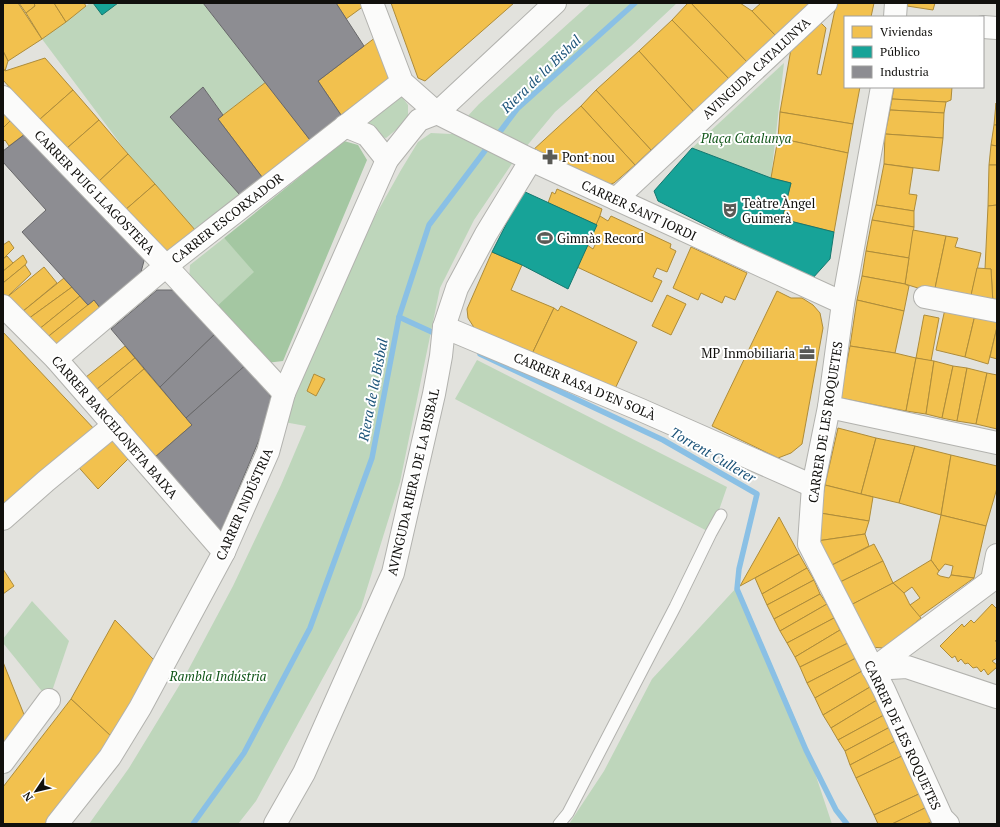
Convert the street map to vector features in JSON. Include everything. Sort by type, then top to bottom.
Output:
[{"type":"street","points":[[372,3],[402,82]]},
{"type":"street","points":[[446,117],[555,3]]},
{"type":"street","name":"AVINGUDA CATALUNYA","points":[[616,199],[826,3]]},
{"type":"street","points":[[895,16],[896,3]]},
{"type":"street","points":[[984,27],[997,28]]},
{"type":"street","name":"CARRER SANT JORDI","points":[[402,82],[446,117],[526,157],[843,303]]},
{"type":"street","name":"CARRER ESCORXADOR","points":[[56,359],[166,266],[402,82]]},
{"type":"street","name":"CARRER DE LES ROQUETES","points":[[882,88],[843,303],[829,407],[812,486],[809,544],[884,690],[942,818],[948,824]]},
{"type":"street","name":"CARRER PUIG LLAGOSTERA","points":[[3,97],[166,266],[284,393]]},
{"type":"street","name":"CARRER INDÚSTRIA","points":[[57,824],[110,757],[140,708],[224,552],[268,452],[284,393],[387,160],[419,120],[446,117]]},
{"type":"street","points":[[345,126],[367,134],[387,160]]},
{"type":"street","name":"AVINGUDA RIERA DE LA BISBAL","points":[[275,824],[304,773],[393,573],[434,394],[441,356],[444,327],[457,288],[526,157]]},
{"type":"street","points":[[925,297],[997,311]]},
{"type":"street","name":"CARRER BARCELONETA BAIXA","points":[[3,306],[56,359],[224,552]]},
{"type":"street","name":"CARRER RASA D'EN SOLÀ","points":[[444,327],[641,410],[812,486]]},
{"type":"street","points":[[829,407],[997,443]]},
{"type":"street","points":[[3,519],[114,424]]},
{"type":"street","points":[[873,669],[995,580],[997,555]]},
{"type":"street","points":[[873,669],[907,667],[997,697]]},
{"type":"street","points":[[3,762],[49,700]]},
{"type":"lane","points":[[559,824],[568,814],[721,515]]},
{"type":"green space","points":[[90,3],[203,3],[266,82],[223,115],[203,87],[240,195],[196,231],[128,154],[42,39]]},
{"type":"green space","name":"Rambla Indústria","points":[[591,3],[677,3],[631,46],[555,112],[511,165],[474,220],[440,288],[400,482],[361,608],[256,801],[238,824],[89,824],[129,768],[185,676],[233,586],[281,485],[306,426],[284,422],[361,241],[418,142],[431,133],[451,134],[479,104]]},
{"type":"green space","name":"Plaça Catalunya","points":[[784,63],[771,178],[692,148]]},
{"type":"green space","points":[[402,97],[408,105],[408,118],[386,138],[375,135],[368,123],[370,113],[390,98]]},
{"type":"green space","points":[[344,141],[358,145],[367,160],[283,361],[266,363],[216,307],[254,272],[224,238]]},
{"type":"green space","points":[[224,238],[255,272],[216,307],[189,281],[190,265]]},
{"type":"green space","points":[[477,360],[727,487],[711,533],[455,399]]},
{"type":"green space","points":[[738,586],[803,737],[832,824],[569,824],[604,771],[652,679]]},
{"type":"green space","points":[[32,601],[69,641],[49,700],[3,643],[3,639]]},
{"type":"building: Viviendas","points":[[3,3],[18,3],[42,39],[8,61],[3,51]]},
{"type":"building: Viviendas","points":[[19,3],[34,3],[35,6],[26,13]]},
{"type":"building: Viviendas","points":[[34,3],[54,3],[66,22],[42,39],[26,13],[35,6]]},
{"type":"building: Viviendas","points":[[54,3],[84,3],[86,6],[66,22]]},
{"type":"building: Viviendas","points":[[336,3],[368,3],[346,19]]},
{"type":"building: Viviendas","points":[[391,3],[514,3],[425,81],[418,78]]},
{"type":"building: Viviendas","points":[[688,3],[691,3],[748,63],[730,80],[672,20]]},
{"type":"building: Viviendas","points":[[691,3],[740,3],[752,11],[777,37],[748,63]]},
{"type":"building: Viviendas","points":[[761,3],[813,3],[777,37],[752,11]]},
{"type":"building: Viviendas","points":[[838,3],[874,3],[871,16],[844,16],[844,88],[860,88],[853,124],[780,112],[791,49],[819,21],[826,28],[817,74],[821,75],[836,5]]},
{"type":"building: Viviendas","points":[[908,3],[935,3],[933,10],[907,6]]},
{"type":"building: Viviendas","points":[[672,20],[730,80],[694,112],[639,51]]},
{"type":"building: Viviendas","points":[[380,34],[394,75],[341,115],[318,81]]},
{"type":"building: Viviendas","points":[[3,51],[8,61],[5,71],[3,68]]},
{"type":"building: Viviendas","points":[[639,51],[694,112],[651,150],[596,90]]},
{"type":"building: Viviendas","points":[[45,58],[73,90],[39,120],[3,80],[3,68],[5,71]]},
{"type":"building: Viviendas","points":[[266,82],[310,140],[262,177],[218,119]]},
{"type":"building: Viviendas","points":[[894,88],[952,88],[951,100],[946,102],[892,99]]},
{"type":"building: Viviendas","points":[[73,90],[99,120],[66,149],[39,120]]},
{"type":"building: Viviendas","points":[[596,90],[651,150],[635,165],[581,106]]},
{"type":"building: Viviendas","points":[[892,99],[946,102],[944,113],[890,110]]},
{"type":"building: Viviendas","points":[[3,101],[16,115],[3,128]]},
{"type":"building: Viviendas","points":[[996,103],[997,125],[994,125]]},
{"type":"building: Viviendas","points":[[581,106],[635,165],[614,183],[602,186],[532,151]]},
{"type":"building: Viviendas","points":[[890,110],[944,113],[943,138],[885,134]]},
{"type":"building: Viviendas","points":[[780,112],[853,124],[848,153],[778,138]]},
{"type":"building: Viviendas","points":[[16,115],[29,131],[9,146],[5,140],[3,142],[3,128]]},
{"type":"building: Viviendas","points":[[99,120],[128,154],[97,183],[66,149]]},
{"type":"building: Viviendas","points":[[994,125],[997,125],[997,146],[991,145]]},
{"type":"building: Viviendas","points":[[885,134],[943,138],[939,171],[884,164]]},
{"type":"building: Viviendas","points":[[778,138],[848,153],[834,232],[782,219],[791,183],[771,178]]},
{"type":"building: Viviendas","points":[[991,145],[997,146],[997,165],[989,165]]},
{"type":"building: Viviendas","points":[[128,154],[155,184],[124,211],[97,183]]},
{"type":"building: Viviendas","points":[[884,164],[913,168],[909,194],[917,195],[914,211],[876,205]]},
{"type":"building: Viviendas","points":[[989,165],[997,165],[997,205],[988,206]]},
{"type":"building: Viviendas","points":[[155,184],[196,231],[165,258],[124,211]]},
{"type":"building: Viviendas","points":[[557,189],[602,209],[597,225],[548,203],[552,192],[555,194]]},
{"type":"building: Viviendas","points":[[876,205],[914,211],[914,227],[872,220]]},
{"type":"building: Viviendas","points":[[997,205],[997,305],[993,304],[991,269],[985,269],[988,206]]},
{"type":"building: Viviendas","points":[[600,216],[608,221],[611,216],[671,244],[670,248],[676,251],[667,272],[657,268],[653,277],[662,281],[652,302],[577,267],[587,245],[593,249],[597,241],[590,238]]},
{"type":"building: Viviendas","points":[[872,220],[914,227],[909,258],[866,251]]},
{"type":"building: Viviendas","points":[[913,230],[946,236],[934,293],[905,284]]},
{"type":"building: Viviendas","points":[[946,236],[958,238],[955,247],[981,253],[970,300],[934,293]]},
{"type":"building: Viviendas","points":[[9,241],[14,248],[3,259],[3,245]]},
{"type":"building: Viviendas","points":[[691,247],[747,273],[735,300],[725,296],[722,303],[701,293],[698,300],[673,288]]},
{"type":"building: Viviendas","points":[[866,251],[909,258],[905,284],[862,276]]},
{"type":"building: Viviendas","points":[[492,252],[522,265],[511,290],[554,308],[531,356],[475,329],[468,318],[467,309]]},
{"type":"building: Viviendas","points":[[23,255],[27,262],[25,265],[3,283],[3,271]]},
{"type":"building: Viviendas","points":[[7,256],[13,263],[3,271],[3,259]]},
{"type":"building: Viviendas","points":[[25,265],[31,274],[6,298],[3,295],[3,283]]},
{"type":"building: Viviendas","points":[[44,267],[57,283],[22,312],[6,298]]},
{"type":"building: Viviendas","points":[[977,268],[991,269],[993,304],[970,300]]},
{"type":"building: Viviendas","points":[[862,276],[909,286],[904,311],[857,300]]},
{"type":"building: Viviendas","points":[[64,278],[72,287],[28,319],[22,312]]},
{"type":"building: Viviendas","points":[[72,287],[80,296],[38,330],[28,319]]},
{"type":"building: Viviendas","points":[[777,291],[791,298],[802,298],[813,305],[820,313],[823,328],[802,444],[791,453],[778,458],[712,426]]},
{"type":"building: Viviendas","points":[[667,295],[686,304],[671,335],[652,326]]},
{"type":"building: Viviendas","points":[[80,296],[88,305],[45,339],[38,330]]},
{"type":"building: Viviendas","points":[[94,300],[101,309],[57,348],[45,339]]},
{"type":"building: Viviendas","points":[[857,300],[904,311],[895,353],[850,346]]},
{"type":"building: Viviendas","points":[[561,306],[637,342],[614,391],[531,356],[554,308],[558,311]]},
{"type":"building: Viviendas","points":[[945,309],[975,315],[965,357],[936,350]]},
{"type":"building: Viviendas","points":[[924,315],[939,318],[931,361],[916,358]]},
{"type":"building: Viviendas","points":[[975,315],[997,320],[997,327],[988,364],[965,357]]},
{"type":"building: Viviendas","points":[[997,327],[997,359],[990,357]]},
{"type":"building: Viviendas","points":[[3,332],[96,431],[3,512]]},
{"type":"building: Viviendas","points":[[125,346],[135,358],[96,390],[86,377]]},
{"type":"building: Viviendas","points":[[850,346],[916,358],[906,411],[840,398]]},
{"type":"building: Viviendas","points":[[135,358],[144,369],[106,401],[96,390]]},
{"type":"building: Viviendas","points":[[916,358],[934,361],[926,414],[906,411]]},
{"type":"building: Viviendas","points":[[934,361],[953,366],[942,418],[926,414]]},
{"type":"building: Viviendas","points":[[953,366],[967,368],[957,421],[942,418]]},
{"type":"building: Viviendas","points":[[967,368],[987,373],[976,424],[957,421]]},
{"type":"building: Viviendas","points":[[144,369],[192,425],[154,458],[106,401]]},
{"type":"building: Viviendas","points":[[987,373],[997,375],[997,429],[976,424]]},
{"type":"building: Viviendas","points":[[314,374],[325,379],[316,396],[307,391]]},
{"type":"building: Viviendas","points":[[838,428],[876,438],[861,494],[825,485]]},
{"type":"building: Viviendas","points":[[116,437],[132,455],[98,489],[74,462]]},
{"type":"building: Viviendas","points":[[876,438],[915,446],[899,503],[861,494]]},
{"type":"building: Viviendas","points":[[915,446],[951,455],[941,515],[899,503]]},
{"type":"building: Viviendas","points":[[951,455],[997,466],[997,488],[986,526],[941,515]]},
{"type":"building: Viviendas","points":[[825,485],[873,497],[869,521],[820,513]]},
{"type":"building: Viviendas","points":[[820,513],[869,521],[865,534],[817,541]]},
{"type":"building: Viviendas","points":[[941,515],[986,526],[974,578],[951,575],[953,566],[945,564],[939,571],[931,560]]},
{"type":"building: Viviendas","points":[[779,517],[799,554],[740,586]]},
{"type":"building: Viviendas","points":[[865,534],[869,546],[828,567],[817,541]]},
{"type":"building: Viviendas","points":[[874,544],[883,561],[836,584],[828,567]]},
{"type":"building: Viviendas","points":[[799,554],[807,568],[762,594],[755,578]]},
{"type":"building: Viviendas","points":[[931,560],[939,571],[937,574],[940,576],[949,578],[951,575],[974,578],[919,617],[910,605],[920,598],[912,587],[904,593],[893,583]]},
{"type":"building: Viviendas","points":[[883,561],[893,583],[847,607],[836,584]]},
{"type":"building: Viviendas","points":[[807,568],[814,580],[767,605],[762,594]]},
{"type":"building: Viviendas","points":[[3,569],[14,586],[3,594]]},
{"type":"building: Viviendas","points":[[814,580],[820,594],[774,619],[767,605]]},
{"type":"building: Viviendas","points":[[893,583],[904,593],[910,605],[921,618],[885,648],[868,647],[847,607]]},
{"type":"building: Viviendas","points":[[820,594],[827,604],[780,631],[774,619]]},
{"type":"building: Viviendas","points":[[827,604],[834,618],[787,643],[780,631]]},
{"type":"building: Viviendas","points":[[992,604],[997,609],[997,639],[995,641],[997,642],[997,658],[992,661],[997,665],[997,667],[988,675],[984,669],[981,672],[977,667],[973,668],[968,663],[965,664],[961,659],[958,662],[955,656],[952,658],[940,646],[962,624],[964,627],[971,620],[974,623]]},
{"type":"building: Viviendas","points":[[834,618],[840,630],[795,657],[787,643]]},
{"type":"building: Viviendas","points":[[115,620],[154,660],[112,737],[71,699]]},
{"type":"building: Viviendas","points":[[840,630],[848,643],[800,667],[795,657]]},
{"type":"building: Viviendas","points":[[848,643],[856,658],[807,683],[800,667]]},
{"type":"building: Viviendas","points":[[856,658],[862,671],[815,698],[807,683]]},
{"type":"building: Viviendas","points":[[3,662],[25,717],[3,747]]},
{"type":"building: Viviendas","points":[[862,671],[870,687],[823,715],[815,698]]},
{"type":"building: Viviendas","points":[[870,687],[877,700],[831,728],[823,715]]},
{"type":"building: Viviendas","points":[[71,699],[112,737],[47,824],[3,824],[3,787]]},
{"type":"building: Viviendas","points":[[877,700],[884,715],[838,740],[831,728]]},
{"type":"building: Viviendas","points":[[884,715],[890,727],[845,751],[838,740]]},
{"type":"building: Viviendas","points":[[890,727],[897,740],[850,765],[845,751]]},
{"type":"building: Viviendas","points":[[897,740],[904,755],[856,778],[850,765]]},
{"type":"building: Viviendas","points":[[904,755],[921,793],[874,815],[856,778]]},
{"type":"building: Viviendas","points":[[921,793],[927,807],[892,824],[878,824],[874,815]]},
{"type":"building: Viviendas","points":[[927,807],[933,821],[926,824],[892,824]]},
{"type":"building: Público","points":[[93,3],[118,3],[102,15]]},
{"type":"building: Público","name":"Teàtre Àngel Guimerà","points":[[692,148],[771,178],[791,183],[782,219],[834,232],[830,259],[812,279],[658,201],[654,191]]},
{"type":"building: Público","name":"Gimnàs Record","points":[[523,191],[597,225],[568,289],[522,265],[492,252]]},
{"type":"building: Industria","points":[[203,3],[336,3],[364,46],[318,81],[341,115],[310,140]]},
{"type":"building: Industria","points":[[203,87],[223,115],[218,119],[262,177],[240,195],[170,117]]},
{"type":"building: Industria","points":[[29,131],[145,257],[140,276],[101,309],[94,300],[88,305],[22,232],[46,210],[3,162],[3,151]]},
{"type":"building: Industria","points":[[157,290],[178,290],[217,332],[160,387],[111,329]]},
{"type":"building: Industria","points":[[217,332],[248,363],[186,418],[160,387]]},
{"type":"building: Industria","points":[[248,363],[269,386],[272,409],[221,531],[154,458],[192,425],[186,418]]},
{"type":"waterway","name":"Riera de la Bisbal","points":[[496,137],[517,109],[635,3]]},
{"type":"waterway","name":"Riera de la Bisbal","points":[[193,824],[244,753],[310,628],[372,458],[399,317],[429,225],[490,144]]},
{"type":"waterway","name":"Torrent Cullerer","points":[[399,317],[434,333]]},
{"type":"waterway","name":"Torrent Cullerer","points":[[480,354],[663,440],[757,494],[739,569],[737,589],[806,750],[836,810],[847,824]]},
{"type":"place","name":"Pont nou","points":[[550,157]]},
{"type":"place","name":"Teàtre Àngel Guimerà","points":[[730,210]]},
{"type":"place","name":"Gimnàs Record","points":[[545,238]]},
{"type":"place","name":"MP Inmobiliaria","points":[[807,353]]}]
